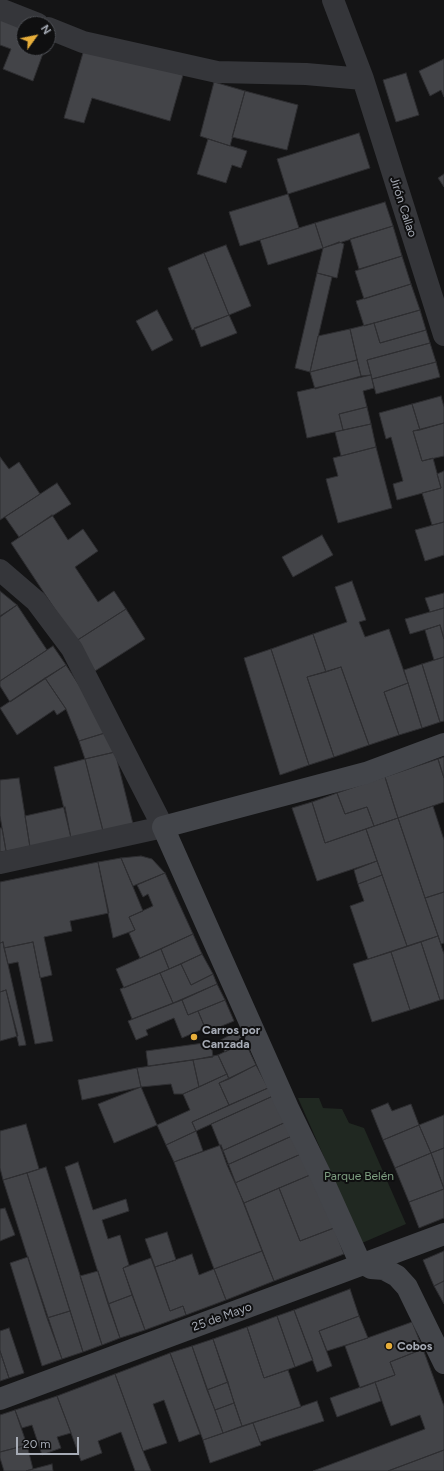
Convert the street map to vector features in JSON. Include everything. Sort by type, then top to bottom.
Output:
[{"type":"street","name":"Jirón Callao","points":[[333,0],[363,79],[444,335]]},
{"type":"street","points":[[0,9],[18,16]]},
{"type":"street","points":[[56,31],[83,42],[217,72],[306,74],[363,79]]},
{"type":"street","points":[[0,570],[36,602],[72,649],[163,827],[288,1108],[322,1178],[353,1249],[358,1258],[364,1264],[371,1268],[384,1269],[397,1276],[408,1287],[444,1363]]},
{"type":"street","points":[[0,863],[163,827],[366,773],[444,744]]},
{"type":"street","name":"25 de Mayo","points":[[0,1399],[444,1234]]},
{"type":"green space","name":"Parque Belén","points":[[298,1098],[319,1098],[323,1108],[342,1109],[349,1123],[364,1128],[406,1224],[362,1243]]},
{"type":"building","points":[[0,14],[16,21],[16,56],[42,56],[33,81],[3,69],[11,49],[0,45]]},
{"type":"building","points":[[85,46],[183,75],[170,121],[92,98],[84,123],[64,118]]},
{"type":"building","points":[[444,59],[444,97],[441,90],[430,96],[419,71]]},
{"type":"building","points":[[406,73],[419,115],[396,122],[383,80]]},
{"type":"building","points":[[214,82],[245,91],[230,146],[200,136]]},
{"type":"building","points":[[245,91],[298,105],[287,150],[232,137]]},
{"type":"building","points":[[359,133],[370,168],[288,194],[277,159]]},
{"type":"building","points":[[208,139],[247,151],[241,168],[232,165],[226,183],[197,174]]},
{"type":"building","points":[[444,174],[444,187],[438,178]]},
{"type":"building","points":[[288,194],[299,228],[240,246],[229,212]]},
{"type":"building","points":[[385,202],[393,226],[323,248],[315,223]]},
{"type":"building","points":[[315,223],[323,248],[268,265],[260,240]]},
{"type":"building","points":[[393,226],[402,256],[359,269],[350,239]]},
{"type":"building","points":[[339,242],[344,244],[337,278],[317,273],[323,248]]},
{"type":"building","points":[[226,245],[251,306],[229,315],[204,253]]},
{"type":"building","points":[[204,253],[229,315],[192,330],[168,268]]},
{"type":"building","points":[[402,256],[411,284],[364,299],[355,271]]},
{"type":"building","points":[[317,273],[332,277],[310,372],[295,368]]},
{"type":"building","points":[[411,284],[420,310],[364,326],[356,301]]},
{"type":"building","points":[[157,310],[173,340],[152,351],[136,321]]},
{"type":"building","points":[[420,310],[426,330],[380,343],[374,323]]},
{"type":"building","points":[[229,315],[237,333],[201,347],[194,328]]},
{"type":"building","points":[[374,323],[380,343],[426,330],[430,343],[367,360],[371,375],[361,376],[350,329]]},
{"type":"building","points":[[350,329],[357,360],[310,372],[318,336]]},
{"type":"building","points":[[430,343],[436,362],[372,379],[367,360]]},
{"type":"building","points":[[357,360],[361,376],[315,389],[310,372]]},
{"type":"building","points":[[436,362],[440,377],[376,394],[372,379]]},
{"type":"building","points":[[371,375],[374,388],[363,391],[367,407],[339,414],[343,430],[307,438],[297,392]]},
{"type":"building","points":[[441,396],[444,407],[444,423],[420,430],[412,404]]},
{"type":"building","points":[[412,404],[420,430],[413,431],[422,461],[433,458],[441,488],[397,500],[393,484],[403,481],[391,437],[386,439],[379,413]]},
{"type":"building","points":[[367,407],[371,424],[343,430],[339,414]]},
{"type":"building","points":[[444,423],[444,456],[422,461],[413,431]]},
{"type":"building","points":[[371,424],[376,447],[341,456],[335,432]]},
{"type":"building","points":[[376,447],[392,508],[338,523],[326,479],[338,476],[333,458]]},
{"type":"building","points":[[0,457],[9,469],[19,462],[40,494],[0,520]]},
{"type":"building","points":[[444,471],[444,522],[432,525],[422,493],[441,488],[437,474]]},
{"type":"building","points":[[57,483],[71,504],[19,537],[5,517]]},
{"type":"building","points":[[52,515],[68,540],[83,529],[98,551],[75,567],[98,602],[114,591],[126,609],[76,641],[11,543]]},
{"type":"building","points":[[444,522],[444,555],[425,561],[415,530]]},
{"type":"building","points":[[322,535],[333,555],[293,577],[282,557]]},
{"type":"building","points":[[352,581],[366,620],[359,622],[365,637],[389,629],[408,683],[384,692],[399,735],[369,745],[341,667],[326,672],[313,634],[347,622],[335,587]]},
{"type":"building","points":[[0,591],[17,605],[0,616]]},
{"type":"building","points":[[444,593],[444,608],[430,612],[425,598]]},
{"type":"building","points":[[17,605],[47,650],[0,681],[0,617]]},
{"type":"building","points":[[444,608],[444,639],[440,625],[410,634],[405,619]]},
{"type":"building","points":[[126,609],[145,639],[95,671],[76,641]]},
{"type":"building","points":[[440,625],[444,639],[444,657],[434,660],[425,630]]},
{"type":"building","points":[[313,634],[326,672],[307,677],[334,757],[309,765],[271,649]]},
{"type":"building","points":[[53,646],[66,665],[10,702],[0,686],[0,681]]},
{"type":"building","points":[[271,649],[309,765],[280,775],[244,658]]},
{"type":"building","points":[[444,657],[444,721],[440,722],[422,664]]},
{"type":"building","points":[[422,664],[440,722],[422,728],[404,670]]},
{"type":"building","points":[[66,665],[108,732],[79,741],[66,709],[45,678]]},
{"type":"building","points":[[341,667],[369,745],[334,757],[307,677]]},
{"type":"building","points":[[45,678],[66,709],[57,715],[54,710],[17,735],[0,708]]},
{"type":"building","points":[[408,683],[422,728],[399,735],[384,692]]},
{"type":"building","points":[[108,732],[115,752],[85,759],[79,741]]},
{"type":"building","points":[[115,752],[133,824],[103,831],[85,759]]},
{"type":"building","points":[[444,757],[444,778],[438,759]]},
{"type":"building","points":[[85,759],[103,831],[71,838],[54,767]]},
{"type":"building","points":[[438,759],[444,778],[444,802],[398,818],[385,777]]},
{"type":"building","points":[[385,777],[398,818],[374,826],[367,807],[345,814],[337,793]]},
{"type":"building","points":[[19,778],[30,847],[6,851],[0,816],[0,780]]},
{"type":"building","points":[[337,793],[345,814],[367,807],[374,826],[325,843],[312,802]]},
{"type":"building","points":[[312,802],[325,843],[366,829],[377,861],[317,881],[292,808]]},
{"type":"building","points":[[433,806],[444,840],[444,892],[425,898],[398,818]]},
{"type":"building","points":[[65,807],[71,838],[30,847],[25,816]]},
{"type":"building","points":[[398,818],[438,936],[407,946],[366,829]]},
{"type":"building","points":[[0,828],[2,828],[6,851],[0,852]]},
{"type":"building","points":[[141,856],[152,859],[165,873],[133,886],[121,858]]},
{"type":"building","points":[[121,858],[143,911],[129,917],[135,930],[113,938],[98,862]]},
{"type":"building","points":[[377,861],[382,875],[358,884],[354,870]]},
{"type":"building","points":[[98,862],[109,913],[70,921],[72,931],[44,937],[52,975],[40,978],[33,942],[4,948],[3,942],[0,943],[0,882]]},
{"type":"building","points":[[165,873],[193,934],[140,958],[129,933],[135,930],[129,917],[153,906],[148,894],[143,897],[137,885]]},
{"type":"building","points":[[382,875],[407,946],[368,959],[350,906],[364,901],[358,884]]},
{"type":"building","points":[[444,892],[444,943],[441,944],[425,898]]},
{"type":"building","points":[[193,934],[202,954],[169,969],[161,949]]},
{"type":"building","points":[[438,936],[444,954],[444,999],[440,1000],[421,942]]},
{"type":"building","points":[[3,942],[26,1045],[19,1046],[6,990],[0,992],[0,943]]},
{"type":"building","points":[[33,942],[53,1041],[35,1044],[18,962],[8,964],[4,948]]},
{"type":"building","points":[[421,942],[440,1000],[410,1010],[391,952]]},
{"type":"building","points":[[161,949],[169,969],[124,988],[116,969]]},
{"type":"building","points":[[391,952],[410,1010],[372,1022],[353,964]]},
{"type":"building","points":[[202,954],[213,974],[191,985],[181,964]]},
{"type":"building","points":[[181,964],[191,985],[213,974],[217,984],[173,1003],[160,973]]},
{"type":"building","points":[[160,973],[173,1003],[132,1019],[120,989]]},
{"type":"building","points":[[217,984],[225,1000],[188,1015],[182,1000]]},
{"type":"building","points":[[6,990],[18,1036],[0,1041],[0,992]]},
{"type":"building","points":[[182,1000],[188,1015],[198,1011],[205,1028],[182,1038],[174,1018],[146,1030],[148,1035],[136,1040],[128,1021]]},
{"type":"building","points":[[225,1000],[234,1021],[207,1032],[198,1011]]},
{"type":"building","points":[[237,1031],[245,1042],[225,1052],[219,1041]]},
{"type":"building","points":[[211,1042],[213,1057],[148,1066],[146,1051]]},
{"type":"building","points":[[245,1042],[256,1065],[229,1079],[218,1055]]},
{"type":"building","points":[[218,1055],[227,1074],[199,1087],[193,1060]]},
{"type":"building","points":[[193,1060],[199,1087],[183,1094],[174,1094],[171,1084],[141,1087],[137,1068]]},
{"type":"building","points":[[256,1065],[268,1088],[229,1105],[219,1083]]},
{"type":"building","points":[[137,1068],[141,1087],[82,1100],[78,1080]]},
{"type":"building","points":[[227,1074],[229,1079],[219,1083],[229,1105],[192,1122],[196,1131],[166,1145],[157,1125],[190,1110],[183,1094]]},
{"type":"building","points":[[141,1087],[157,1125],[114,1143],[98,1104]]},
{"type":"building","points":[[268,1088],[273,1096],[196,1131],[192,1122]]},
{"type":"building","points":[[273,1096],[286,1122],[222,1151],[211,1124]]},
{"type":"building","points":[[388,1103],[392,1111],[411,1104],[419,1125],[383,1140],[371,1110]]},
{"type":"building","points":[[444,1115],[444,1148],[431,1153],[419,1125]]},
{"type":"building","points":[[286,1122],[292,1136],[227,1165],[222,1151]]},
{"type":"building","points":[[26,1124],[39,1169],[3,1180],[0,1168],[0,1131]]},
{"type":"building","points":[[419,1125],[431,1153],[395,1168],[383,1140]]},
{"type":"building","points":[[196,1131],[203,1151],[174,1162],[166,1145]]},
{"type":"building","points":[[292,1136],[301,1154],[235,1183],[227,1165]]},
{"type":"building","points":[[221,1145],[262,1251],[214,1269],[174,1162]]},
{"type":"building","points":[[444,1148],[444,1188],[431,1153]]},
{"type":"building","points":[[431,1153],[444,1189],[409,1202],[395,1168]]},
{"type":"building","points":[[301,1154],[310,1175],[244,1203],[235,1183]]},
{"type":"building","points":[[78,1162],[93,1210],[126,1199],[129,1211],[102,1220],[108,1239],[120,1235],[129,1265],[123,1268],[132,1295],[108,1304],[65,1167]]},
{"type":"building","points":[[46,1167],[102,1345],[83,1352],[27,1173]]},
{"type":"building","points":[[27,1173],[70,1311],[47,1318],[3,1180]]},
{"type":"building","points":[[310,1175],[334,1228],[300,1241],[279,1188]]},
{"type":"building","points":[[279,1188],[300,1241],[334,1228],[344,1254],[274,1281],[244,1203]]},
{"type":"building","points":[[444,1189],[444,1218],[419,1228],[409,1202]]},
{"type":"building","points":[[5,1208],[15,1235],[0,1241],[0,1209]]},
{"type":"building","points":[[167,1232],[176,1260],[155,1267],[145,1239]]},
{"type":"building","points":[[262,1251],[274,1281],[226,1300],[214,1269]]},
{"type":"building","points":[[444,1251],[444,1281],[434,1286],[423,1260]]},
{"type":"building","points":[[192,1254],[199,1275],[214,1269],[226,1300],[186,1315],[183,1306],[170,1311],[155,1267]]},
{"type":"building","points":[[28,1257],[62,1359],[42,1366],[10,1263]]},
{"type":"building","points":[[151,1258],[170,1311],[183,1306],[186,1315],[145,1330],[123,1268]]},
{"type":"building","points":[[98,1271],[120,1338],[102,1345],[80,1276]]},
{"type":"building","points":[[444,1281],[444,1304],[434,1286]]},
{"type":"building","points":[[350,1289],[359,1316],[319,1331],[332,1366],[317,1372],[294,1310]]},
{"type":"building","points":[[132,1295],[145,1330],[120,1338],[108,1304]]},
{"type":"building","points":[[294,1310],[313,1360],[295,1367],[277,1316]]},
{"type":"building","points":[[70,1311],[83,1352],[62,1359],[47,1318]]},
{"type":"building","points":[[277,1316],[295,1367],[264,1378],[247,1327]]},
{"type":"building","points":[[359,1316],[368,1338],[327,1351],[319,1331]]},
{"type":"building","points":[[412,1322],[423,1349],[390,1362],[395,1375],[360,1388],[345,1346]]},
{"type":"building","points":[[247,1327],[264,1378],[288,1370],[301,1407],[242,1426],[213,1339]]},
{"type":"building","points":[[9,1328],[24,1373],[9,1378],[0,1351],[0,1331]]},
{"type":"building","points":[[213,1339],[228,1382],[207,1390],[192,1346]]},
{"type":"building","points":[[192,1346],[223,1433],[203,1440],[170,1353]]},
{"type":"building","points":[[423,1349],[444,1406],[444,1450],[388,1471],[313,1471],[425,1429],[420,1415],[391,1426],[375,1382],[395,1375],[390,1362]]},
{"type":"building","points":[[0,1351],[9,1378],[0,1381]]},
{"type":"building","points":[[170,1353],[200,1434],[179,1442],[164,1400],[153,1404],[167,1443],[143,1451],[115,1374]]},
{"type":"building","points":[[115,1374],[151,1471],[135,1471],[121,1432],[98,1441],[102,1453],[81,1461],[57,1396]]},
{"type":"building","points":[[228,1382],[234,1403],[215,1410],[207,1390]]},
{"type":"building","points":[[375,1382],[381,1401],[337,1417],[330,1398]]},
{"type":"building","points":[[57,1396],[71,1433],[57,1437],[61,1448],[42,1455],[32,1425],[22,1428],[15,1410]]},
{"type":"building","points":[[317,1401],[324,1421],[260,1442],[253,1423]]},
{"type":"building","points":[[234,1403],[242,1426],[223,1433],[215,1410]]},
{"type":"building","points":[[15,1410],[27,1445],[0,1452],[0,1415]]},
{"type":"building","points":[[253,1423],[261,1445],[210,1463],[203,1440]]},
{"type":"building","points":[[27,1445],[33,1469],[26,1471],[4,1471],[0,1458],[0,1452]]},
{"type":"building","points":[[444,1450],[444,1471],[388,1471]]},
{"type":"building","points":[[52,1464],[53,1471],[26,1471],[33,1469]]},
{"type":"place","name":"Carros por Canzada","points":[[194,1037]]},
{"type":"place","name":"Cobos","points":[[389,1346]]}]
